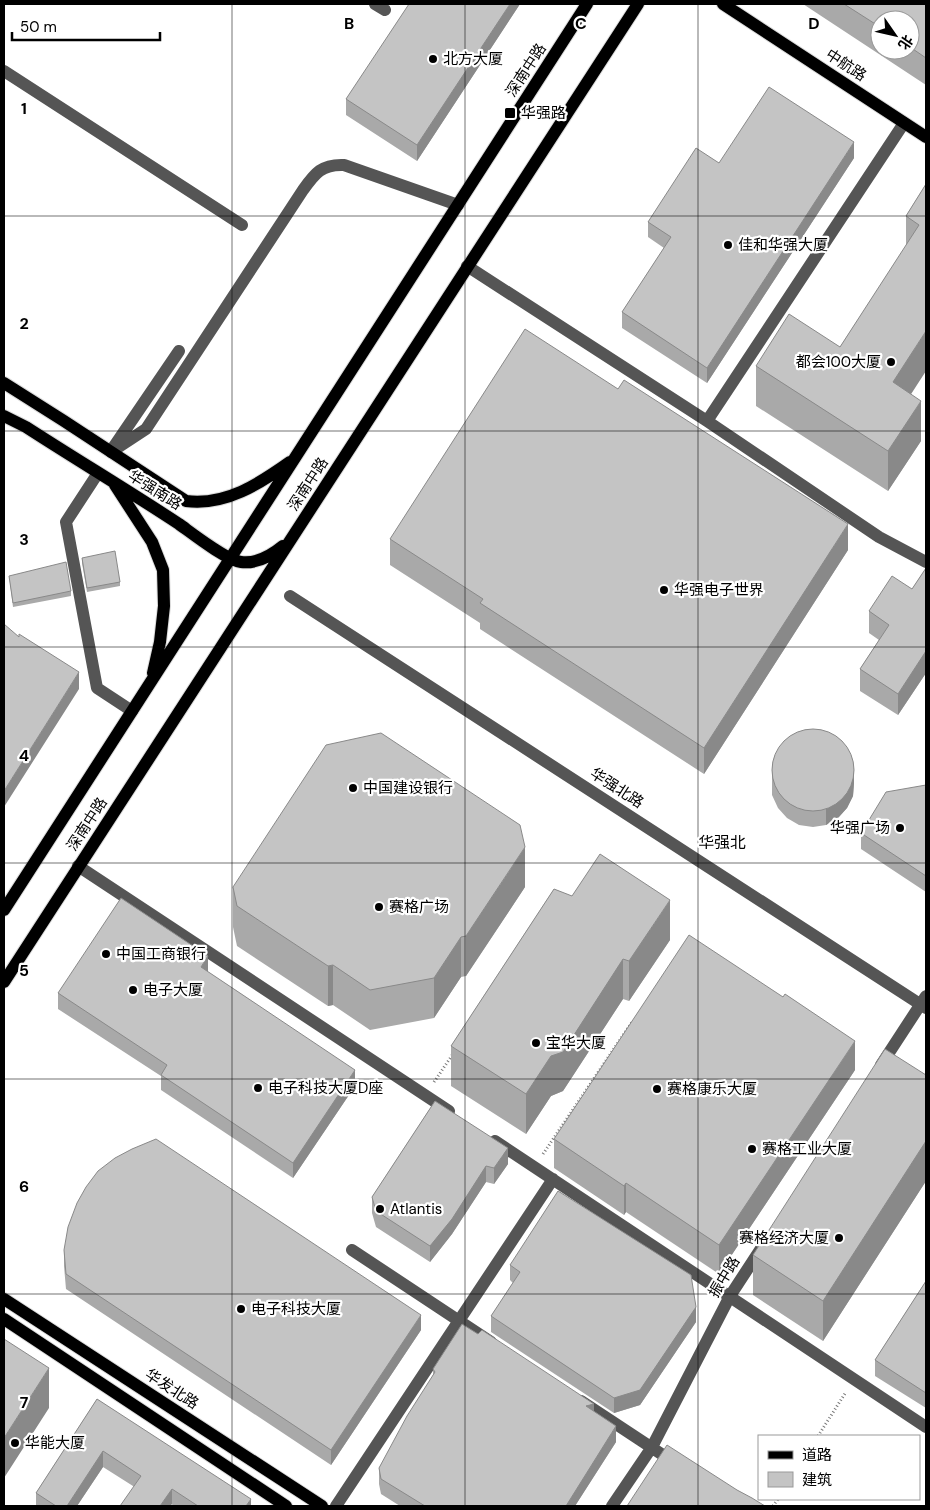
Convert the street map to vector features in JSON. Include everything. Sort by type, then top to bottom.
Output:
[{"type":"main road","name":"深南中路","points":[[4,910],[587,4]]},
{"type":"main road","name":"深南中路","points":[[4,982],[638,4]]},
{"type":"main road","name":"中航路","points":[[723,4],[926,137]]},
{"type":"main road","name":"华强南路","points":[[4,383],[186,501],[209,502],[227,498],[259,482],[296,457]]},
{"type":"main road","name":"华强南路","points":[[4,416],[26,427],[230,558],[242,562],[258,560],[274,554],[290,541]]},
{"type":"main road","points":[[114,483],[152,542],[163,570],[163,620],[160,642],[150,682]]},
{"type":"main road","name":"华发北路","points":[[4,1298],[322,1506]]},
{"type":"main road","points":[[4,1319],[286,1506]]},
{"type":"street","points":[[4,71],[242,225]]},
{"type":"street","points":[[707,421],[904,122]]},
{"type":"street","points":[[111,452],[146,429],[303,190],[320,169],[333,164],[344,165],[458,206]]},
{"type":"street","points":[[467,266],[707,421],[879,537],[926,562]]},
{"type":"street","points":[[111,452],[179,351]]},
{"type":"street","points":[[98,473],[66,522],[97,688],[132,711]]},
{"type":"street","name":"华强北路","points":[[290,596],[924,1003]]},
{"type":"street","points":[[78,866],[457,1116]]},
{"type":"street","points":[[875,1074],[924,1003]]},
{"type":"street","points":[[488,1136],[926,1427]]},
{"type":"street","points":[[336,1506],[553,1179]]},
{"type":"street","name":"振中路","points":[[612,1506],[652,1448],[730,1296],[769,1237]]},
{"type":"street","points":[[352,1250],[499,1347]]},
{"type":"street","points":[[572,1395],[684,1469]]},
{"type":"path","points":[[534,1167],[636,1015]]},
{"type":"path","points":[[426,1096],[454,1053]]},
{"type":"path","points":[[819,1435],[854,1379]]},
{"type":"building","name":"北方大厦","points":[[409,4],[510,4],[417,145],[346,99]]},
{"type":"building","points":[[844,4],[926,4],[926,58],[920,54],[920,10],[870,10],[870,21]]},
{"type":"building","name":"佳和华强大厦","points":[[769,87],[854,142],[707,368],[622,312],[671,237],[648,222],[696,148],[719,163]]},
{"type":"building","points":[[926,184],[926,331],[893,382],[921,401],[888,451],[756,366],[789,314],[840,347],[919,225],[906,216]]},
{"type":"building","name":"华强电子世界","points":[[525,329],[618,389],[624,380],[848,524],[704,748],[480,603],[483,599],[390,539]]},
{"type":"building","points":[[115,551],[120,582],[87,588],[82,558]]},
{"type":"building","points":[[66,562],[71,591],[13,603],[9,576]]},
{"type":"building","points":[[926,568],[926,651],[898,694],[860,669],[889,625],[869,611],[892,576],[912,589]]},
{"type":"building","points":[[4,624],[19,637],[19,634],[79,672],[4,791]]},
{"type":"building","points":[[813,729],[829,732],[842,741],[851,754],[854,770],[851,786],[842,799],[829,808],[813,811],[797,808],[784,799],[775,786],[772,770],[775,754],[784,741],[797,732]]},
{"type":"building","name":"赛格广场","points":[[381,733],[520,825],[525,847],[466,936],[461,937],[434,978],[370,990],[333,965],[328,966],[237,906],[233,887],[326,745]]},
{"type":"building","name":"华强广场","points":[[926,785],[926,876],[861,833],[886,792]]},
{"type":"building","name":"宝华大厦","points":[[600,854],[670,900],[629,961],[623,959],[563,1052],[551,1056],[526,1094],[451,1046],[554,889],[572,896]]},
{"type":"building","points":[[121,898],[208,956],[201,967],[355,1070],[293,1163],[161,1075],[167,1065],[58,993]]},
{"type":"building","points":[[689,935],[783,997],[785,994],[855,1041],[719,1245],[626,1183],[624,1186],[554,1139]]},
{"type":"building","name":"赛格经济大厦","points":[[885,1049],[926,1075],[926,1141],[823,1301],[753,1255]]},
{"type":"building","points":[[435,1101],[508,1148],[494,1168],[486,1166],[452,1219],[430,1246],[376,1211],[372,1197]]},
{"type":"building","name":"电子科技大厦","points":[[156,1139],[421,1315],[331,1450],[66,1274],[64,1250],[68,1227],[77,1203],[86,1187],[98,1171],[115,1158]]},
{"type":"building","points":[[558,1191],[691,1275],[696,1307],[640,1390],[614,1398],[491,1316],[520,1272],[510,1265]]},
{"type":"building","points":[[926,1281],[926,1393],[875,1360]]},
{"type":"building","points":[[462,1324],[478,1334],[482,1330],[594,1404],[586,1406],[616,1426],[566,1506],[425,1506],[381,1479],[379,1468],[407,1416],[435,1372],[433,1369]]},
{"type":"building","points":[[4,1339],[49,1368],[4,1438]]},
{"type":"building","points":[[97,1399],[251,1499],[246,1506],[198,1506],[172,1489],[160,1506],[120,1506],[141,1476],[103,1451],[67,1506],[56,1506],[36,1493]]},
{"type":"building","points":[[667,1445],[737,1490],[765,1506],[627,1506]]},
{"type":"place","name":"北方大厦","points":[[433,59]]},
{"type":"place","name":"华强路","points":[[510,113]]},
{"type":"place","name":"佳和华强大厦","points":[[728,245]]},
{"type":"place","name":"都会100大厦","points":[[891,362]]},
{"type":"place","name":"华强电子世界","points":[[664,590]]},
{"type":"place","name":"中国建设银行","points":[[353,788]]},
{"type":"place","name":"华强广场","points":[[900,828]]},
{"type":"place","name":"赛格广场","points":[[379,907]]},
{"type":"place","name":"中国工商银行","points":[[106,954]]},
{"type":"place","name":"电子大厦","points":[[133,990]]},
{"type":"place","name":"宝华大厦","points":[[536,1043]]},
{"type":"place","name":"电子科技大厦D座","points":[[258,1088]]},
{"type":"place","name":"赛格康乐大厦","points":[[657,1089]]},
{"type":"place","name":"赛格工业大厦","points":[[752,1149]]},
{"type":"place","name":"Atlantis","points":[[380,1209]]},
{"type":"place","name":"赛格经济大厦","points":[[839,1238]]},
{"type":"place","name":"电子科技大厦","points":[[241,1309]]},
{"type":"place","name":"华能大厦","points":[[15,1443]]},
{"type":"district","name":"华强北","points":[[722,842]]}]
